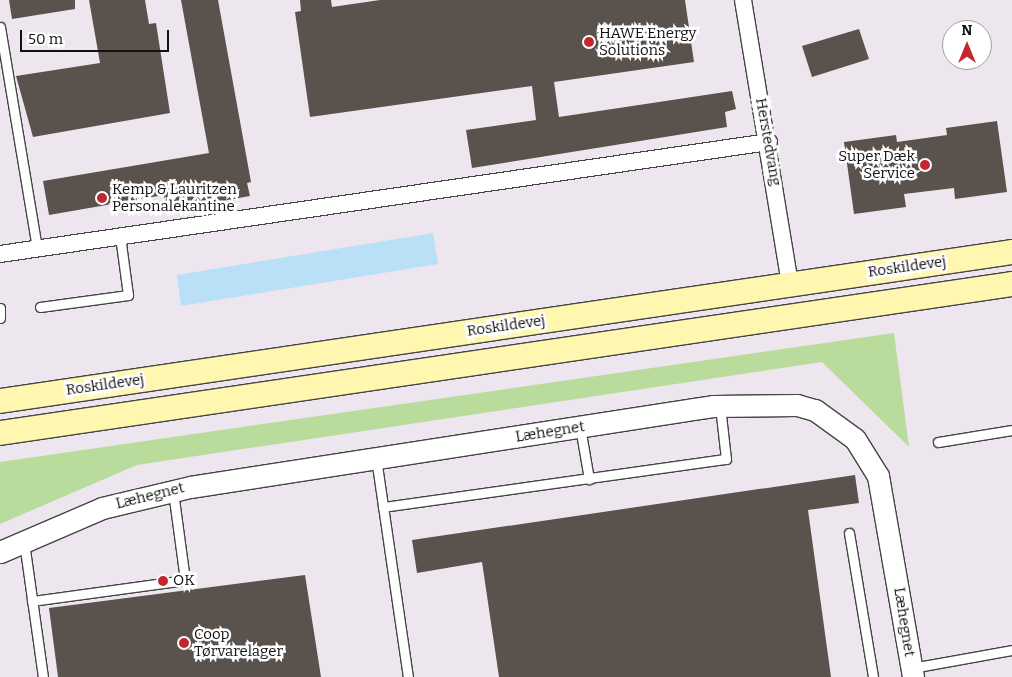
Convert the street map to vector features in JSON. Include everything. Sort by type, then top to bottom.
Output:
[{"type":"main road","name":"Roskildevej","points":[[0,400],[1012,252]]},
{"type":"main road","points":[[0,433],[1012,284]]},
{"type":"street","name":"Herstedvang","points":[[743,0],[769,142],[790,284]]},
{"type":"street","points":[[0,254],[769,142]]},
{"type":"street","name":"Læhegnet","points":[[0,552],[102,508],[173,491],[720,406],[796,405],[815,410],[855,439],[878,476],[913,672]]},
{"type":"lane","points":[[0,27],[37,248]]},
{"type":"lane","points":[[40,307],[128,295],[120,236]]},
{"type":"lane","points":[[0,308],[0,318]]},
{"type":"lane","points":[[383,507],[726,459],[720,406]]},
{"type":"lane","points":[[580,427],[589,479]]},
{"type":"lane","points":[[938,442],[1012,430]]},
{"type":"lane","points":[[376,458],[408,677]]},
{"type":"lane","points":[[32,600],[185,580],[173,491]]},
{"type":"lane","points":[[849,533],[873,677]]},
{"type":"lane","points":[[24,542],[44,677]]},
{"type":"lane","points":[[913,672],[1012,650]]},
{"type":"shaded area","points":[[0,0],[1012,0],[1012,677],[0,677]]},
{"type":"green space","points":[[894,333],[909,447],[822,362],[137,465],[0,524],[0,462]]},
{"type":"water","points":[[433,233],[438,264],[181,306],[177,275]]},
{"type":"building","points":[[9,0],[75,0],[75,9],[12,19]]},
{"type":"building","points":[[89,0],[145,0],[149,24],[156,23],[170,113],[33,137],[16,76],[100,63]]},
{"type":"building","points":[[181,0],[218,0],[251,182],[247,183],[250,196],[166,211],[164,195],[49,215],[43,181],[209,153]]},
{"type":"building","points":[[300,0],[331,0],[332,7],[380,0],[685,0],[694,62],[554,82],[559,117],[732,91],[736,109],[725,112],[727,127],[472,168],[466,130],[536,120],[532,86],[310,117],[295,12],[301,11]]},
{"type":"building","points":[[859,29],[869,59],[812,77],[802,46]]},
{"type":"building","name":"Super Dæk Service","points":[[997,121],[1007,192],[955,199],[954,188],[904,194],[906,207],[854,214],[844,142],[896,135],[897,142],[947,135],[946,128]]},
{"type":"building","points":[[855,475],[859,503],[808,510],[831,677],[499,677],[482,562],[417,573],[412,540]]},
{"type":"building","name":"Coop Tørvarelager","points":[[305,575],[321,677],[58,677],[49,608]]},
{"type":"place","name":"HAWE Energy Solutions","points":[[589,42]]},
{"type":"place","name":"Super Dæk Service","points":[[925,165]]},
{"type":"place","name":"Kemp & Lauritzen Personalekantine","points":[[102,198]]},
{"type":"place","name":"OK","points":[[163,581]]},
{"type":"place","name":"Coop Tørvarelager","points":[[184,643]]}]
